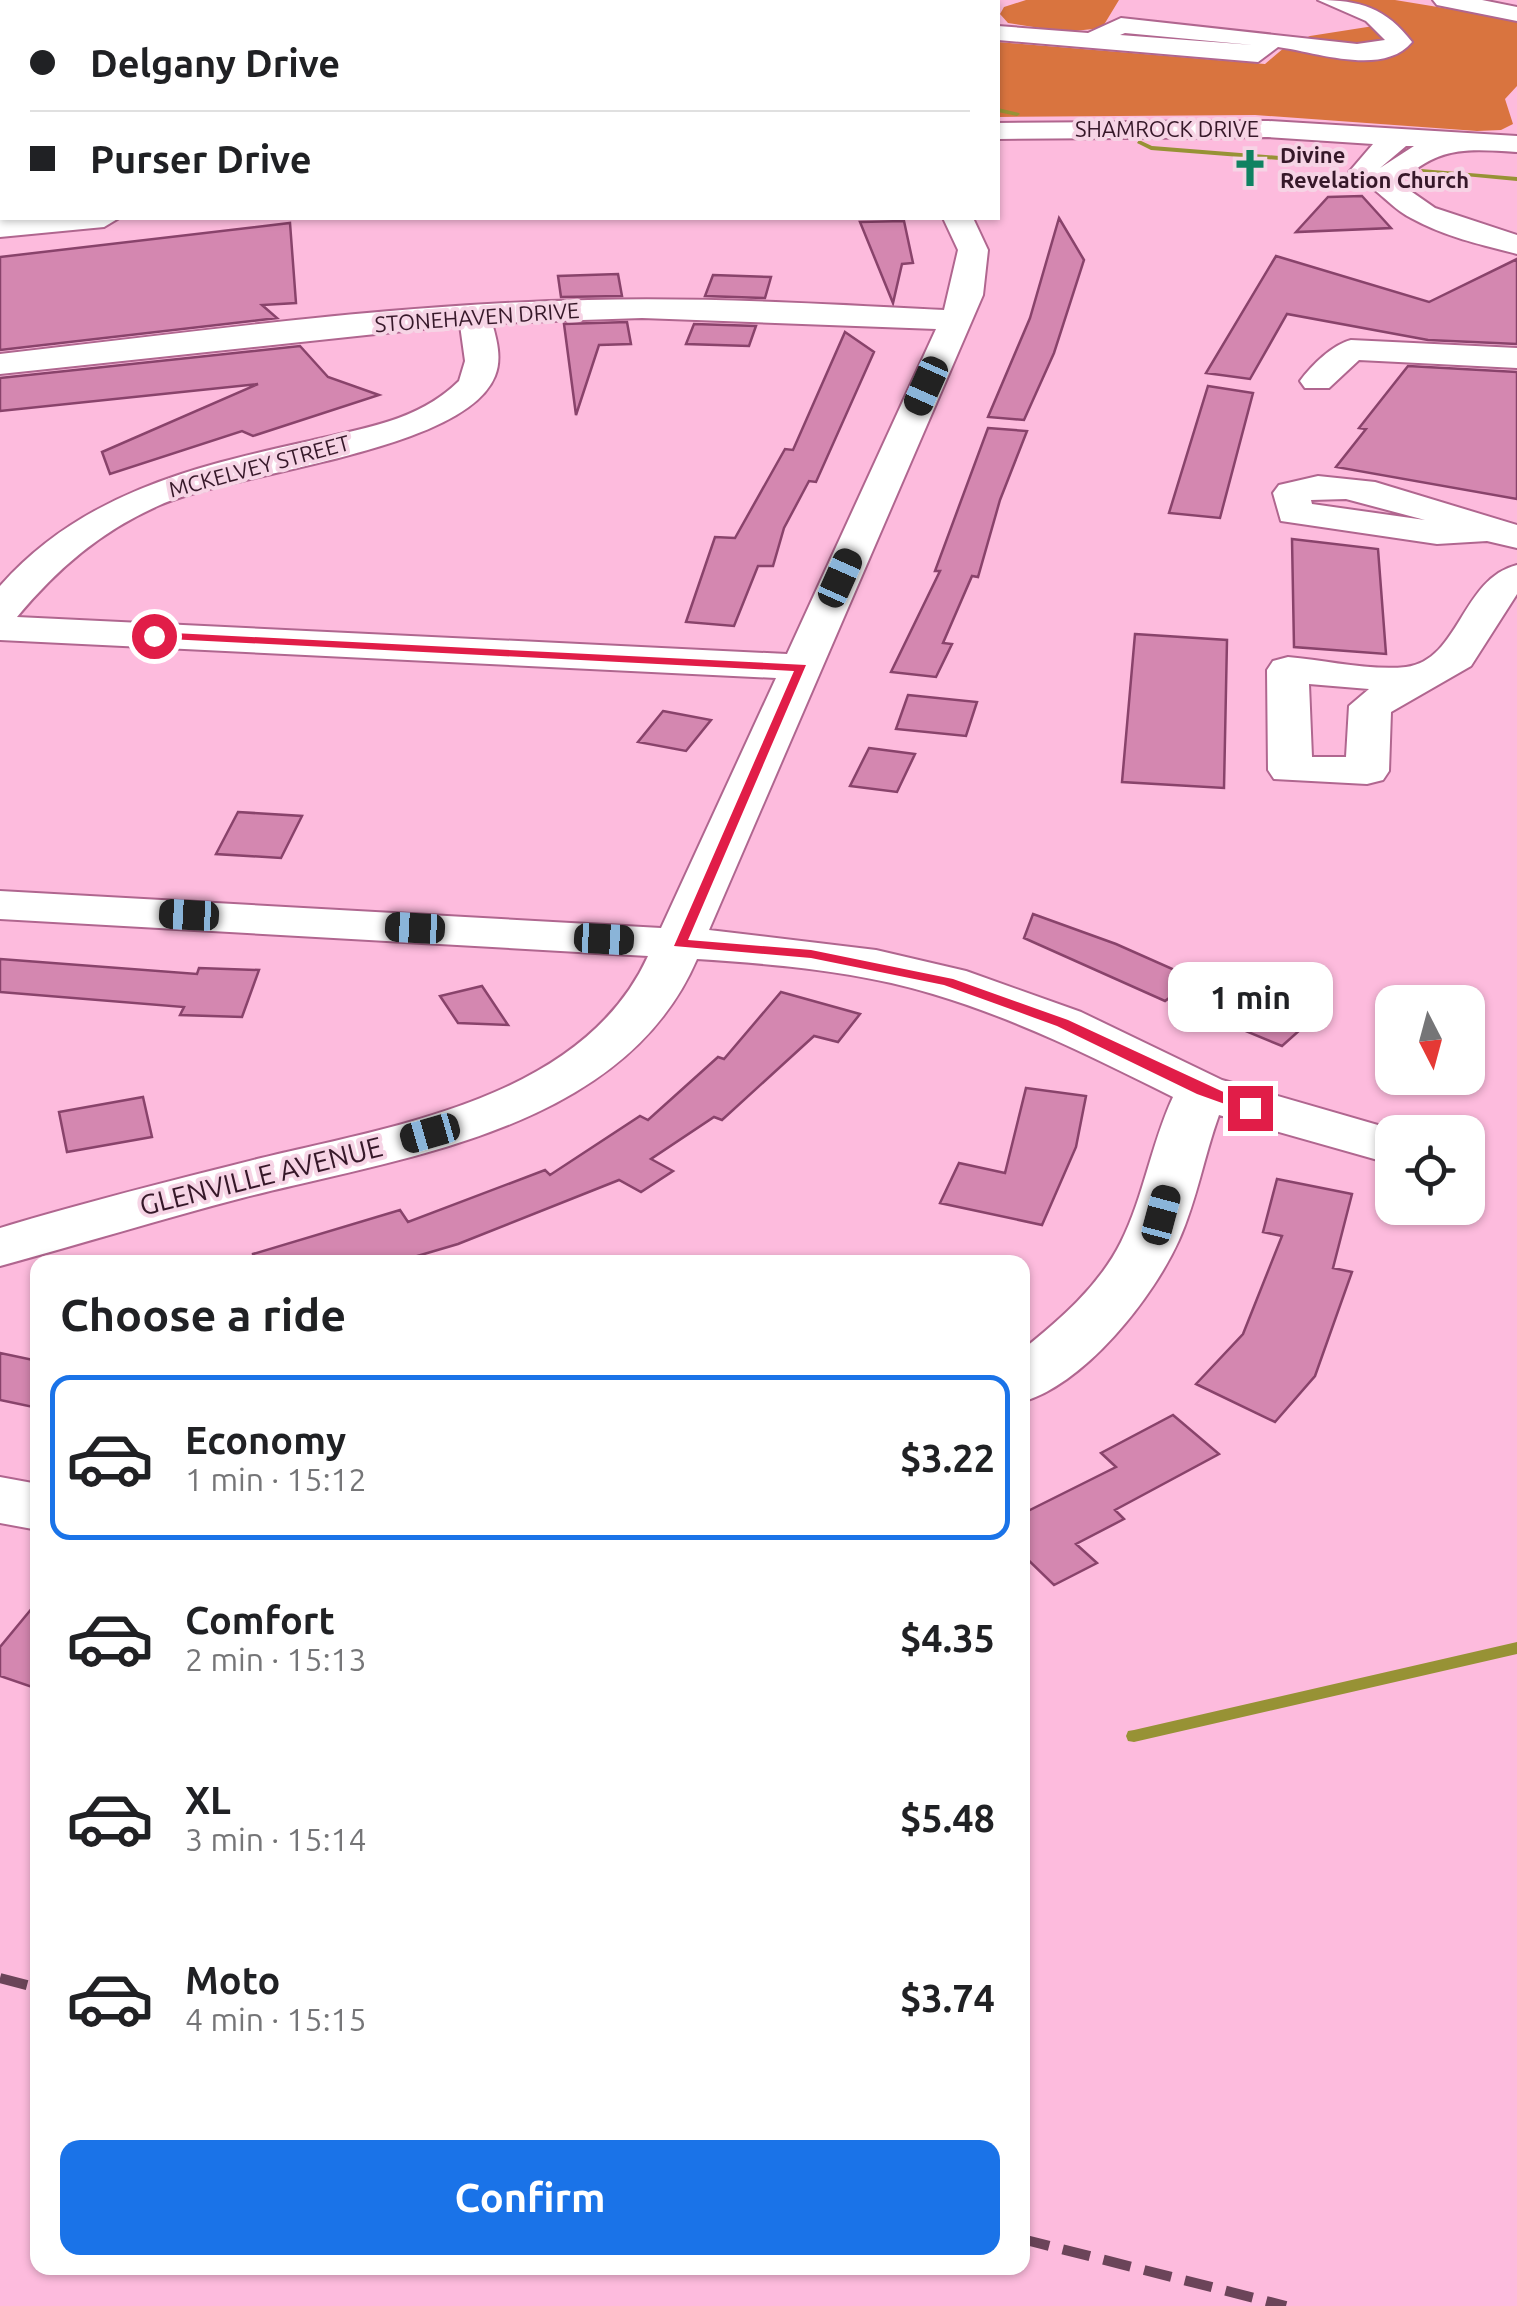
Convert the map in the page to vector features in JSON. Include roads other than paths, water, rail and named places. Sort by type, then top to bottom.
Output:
[{"type":"street","points":[[1000,34],[1258,54],[1272,39],[1360,52],[1392,50],[1400,42],[1375,16],[1330,0]]},
{"type":"street","points":[[1445,0],[1517,14]]},
{"type":"street","name":"SHAMROCK DRIVE","points":[[1000,131],[1199,128],[1517,144]]},
{"type":"street","points":[[1401,136],[1363,168],[1380,179],[1389,192],[1429,216],[1517,245]]},
{"type":"street","points":[[1380,179],[1397,174],[1421,152],[1458,140]]},
{"type":"street","points":[[0,228],[83,220]]},
{"type":"street","name":"GLENVILLE AVENUE","points":[[0,1247],[81,1221],[407,1140],[486,1115],[543,1088],[616,1039],[650,1001],[679,943],[956,320],[974,265],[968,232],[959,220]]},
{"type":"street","name":"STONEHAVEN DRIVE","points":[[0,364],[474,315],[639,309],[956,320]]},
{"type":"street","name":"MCKELVEY STREET","points":[[0,611],[56,547],[142,499],[222,472],[387,432],[448,406],[470,390],[480,373],[482,353],[474,315]]},
{"type":"street","points":[[1317,381],[1351,350],[1517,358]]},
{"type":"street","points":[[1416,680],[1456,656],[1500,587],[1517,577]]},
{"type":"street","points":[[0,628],[801,667]]},
{"type":"street","points":[[0,904],[811,954],[948,982],[1062,1023],[1203,1091],[1375,1141]]},
{"type":"street","points":[[1030,1373],[1109,1304],[1132,1274],[1161,1215],[1182,1132],[1203,1091]]},
{"type":"street","points":[[0,1500],[30,1506]]},
{"type":"waterway","points":[[1000,110],[1017,114]]},
{"type":"waterway","points":[[1139,142],[1151,148],[1344,163]]},
{"type":"waterway","points":[[1423,170],[1517,179]]},
{"type":"waterway","points":[[1134,1736],[1517,1648]]},
{"type":"railway","points":[[0,1978],[30,1986]]},
{"type":"railway","points":[[1030,2241],[1286,2306]]},
{"type":"place","name":"Divine Revelation Church","points":[[1250,168]]}]
